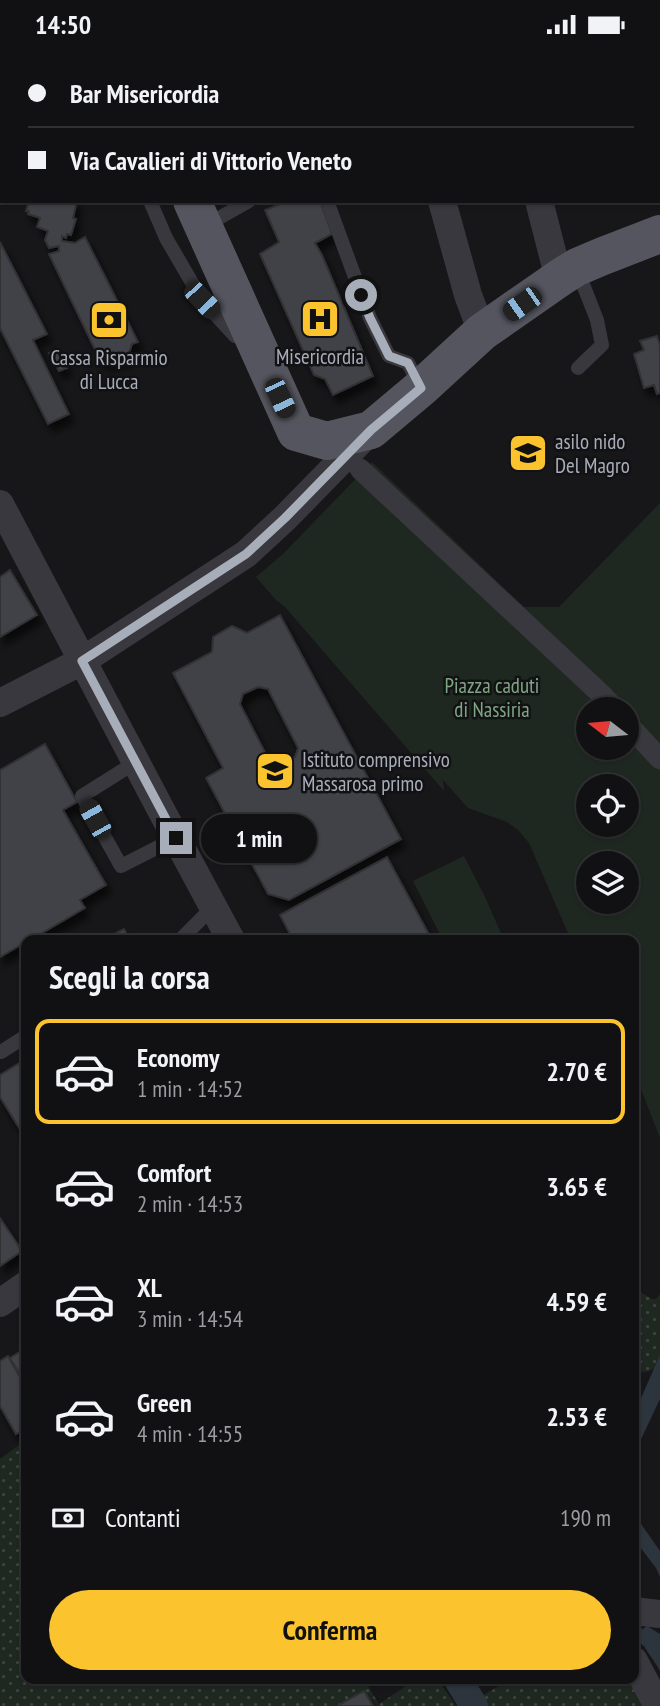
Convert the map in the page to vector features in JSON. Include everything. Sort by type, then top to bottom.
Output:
[{"type":"main road","points":[[198,214],[296,432],[327,441],[371,430],[482,332],[569,272],[660,234]]},
{"type":"street","points":[[443,203],[468,295],[482,332]]},
{"type":"street","points":[[540,203],[556,267],[569,272]]},
{"type":"street","points":[[0,703],[82,661],[246,554],[371,430]]},
{"type":"street","points":[[360,469],[604,697]]},
{"type":"street","points":[[0,505],[228,935]]},
{"type":"street","points":[[639,736],[660,759]]},
{"type":"street","points":[[0,1303],[21,1288]]},
{"type":"street","points":[[639,1612],[660,1614]]},
{"type":"street","points":[[639,1670],[658,1706]]},
{"type":"lane","points":[[151,203],[166,238],[202,300],[235,335],[256,345]]},
{"type":"lane","points":[[198,214],[241,203]]},
{"type":"lane","points":[[328,203],[370,318],[389,356],[408,363],[421,388]]},
{"type":"lane","points":[[569,272],[597,320],[602,345],[578,368]]},
{"type":"lane","points":[[136,762],[82,796],[121,866],[176,838]]},
{"type":"lane","points":[[185,935],[214,907]]},
{"type":"lane","points":[[1,1052],[21,1040]]},
{"type":"green space","name":"Piazza caduti di Nassiria","points":[[372,462],[524,607],[559,607],[660,503],[660,1138],[639,1084],[639,935],[569,935],[529,843],[518,830],[507,822],[468,808],[443,780],[444,791],[285,607],[256,577],[283,554]]},
{"type":"green space","points":[[464,856],[502,935],[440,935],[413,881]]},
{"type":"green space","points":[[639,1291],[652,1299],[656,1299],[660,1294],[660,1363],[645,1372],[639,1371]]},
{"type":"green space","points":[[19,1445],[21,1448],[21,1684],[367,1684],[379,1704],[409,1684],[441,1684],[456,1706],[0,1706],[0,1459]]},
{"type":"green space","points":[[502,1684],[637,1684],[650,1706],[465,1706]]},
{"type":"shaded area","points":[[660,1355],[660,1399],[639,1443],[639,1403]]},
{"type":"shaded area","points":[[639,1521],[660,1551],[660,1577],[639,1546]]},
{"type":"shaded area","points":[[647,1626],[660,1634],[660,1671],[644,1647],[640,1631]]},
{"type":"building","points":[[28,203],[77,203],[73,218],[76,219],[71,235],[67,234],[66,238],[62,236],[62,241],[75,243],[85,237],[138,342],[132,344],[127,359],[108,362],[99,358],[49,254],[59,251],[59,246],[49,248],[45,240],[48,231],[37,227],[40,218],[26,211]]},
{"type":"building","points":[[283,203],[321,203],[332,234],[315,243],[373,376],[333,395],[325,379],[314,375],[260,254],[279,242],[265,210]]},
{"type":"building","points":[[0,242],[47,334],[33,340],[69,414],[48,424],[0,328]]},
{"type":"building","points":[[657,336],[660,346],[660,393],[657,394],[654,385],[644,388],[634,354],[644,350],[640,341]]},
{"type":"building","points":[[58,349],[67,368],[59,371],[49,353]]},
{"type":"building","points":[[10,570],[37,615],[0,637],[0,577]]},
{"type":"building","points":[[280,615],[401,839],[289,900],[268,894],[206,778],[223,768],[173,673],[212,652],[213,637],[232,626],[247,633]],"holes":[[[258,687],[268,689],[298,748],[295,757],[280,765],[270,762],[240,704],[243,694]]]},
{"type":"building","points":[[45,744],[77,802],[63,810],[106,885],[80,900],[85,908],[39,935],[21,935],[21,945],[0,957],[0,770]]},
{"type":"building","points":[[387,857],[429,935],[290,935],[280,915]]},
{"type":"building","points":[[124,929],[127,935],[113,935]]},
{"type":"building","points":[[21,1062],[21,1131],[0,1097],[0,1075]]},
{"type":"building","points":[[0,1218],[21,1252],[0,1266]]},
{"type":"building","points":[[21,1351],[21,1376],[10,1358]]},
{"type":"building","points":[[8,1356],[21,1379],[21,1431],[16,1434],[0,1406],[0,1361]]},
{"type":"building","points":[[364,1691],[373,1706],[339,1705]]},
{"type":"waterway","points":[[639,1632],[645,1642]]},
{"type":"waterway","points":[[461,1684],[474,1706]]},
{"type":"place","name":"Misericordia","points":[[320,319]]},
{"type":"place","name":"Cassa Risparmio di Lucca","points":[[109,320]]},
{"type":"place","name":"asilo nido Del Magro","points":[[528,453]]},
{"type":"place","name":"Istituto comprensivo Massarosa primo","points":[[275,771]]},
{"type":"route","points":[[176,838],[82,661],[246,554],[371,430],[421,388],[408,363],[389,356],[361,295]]}]
